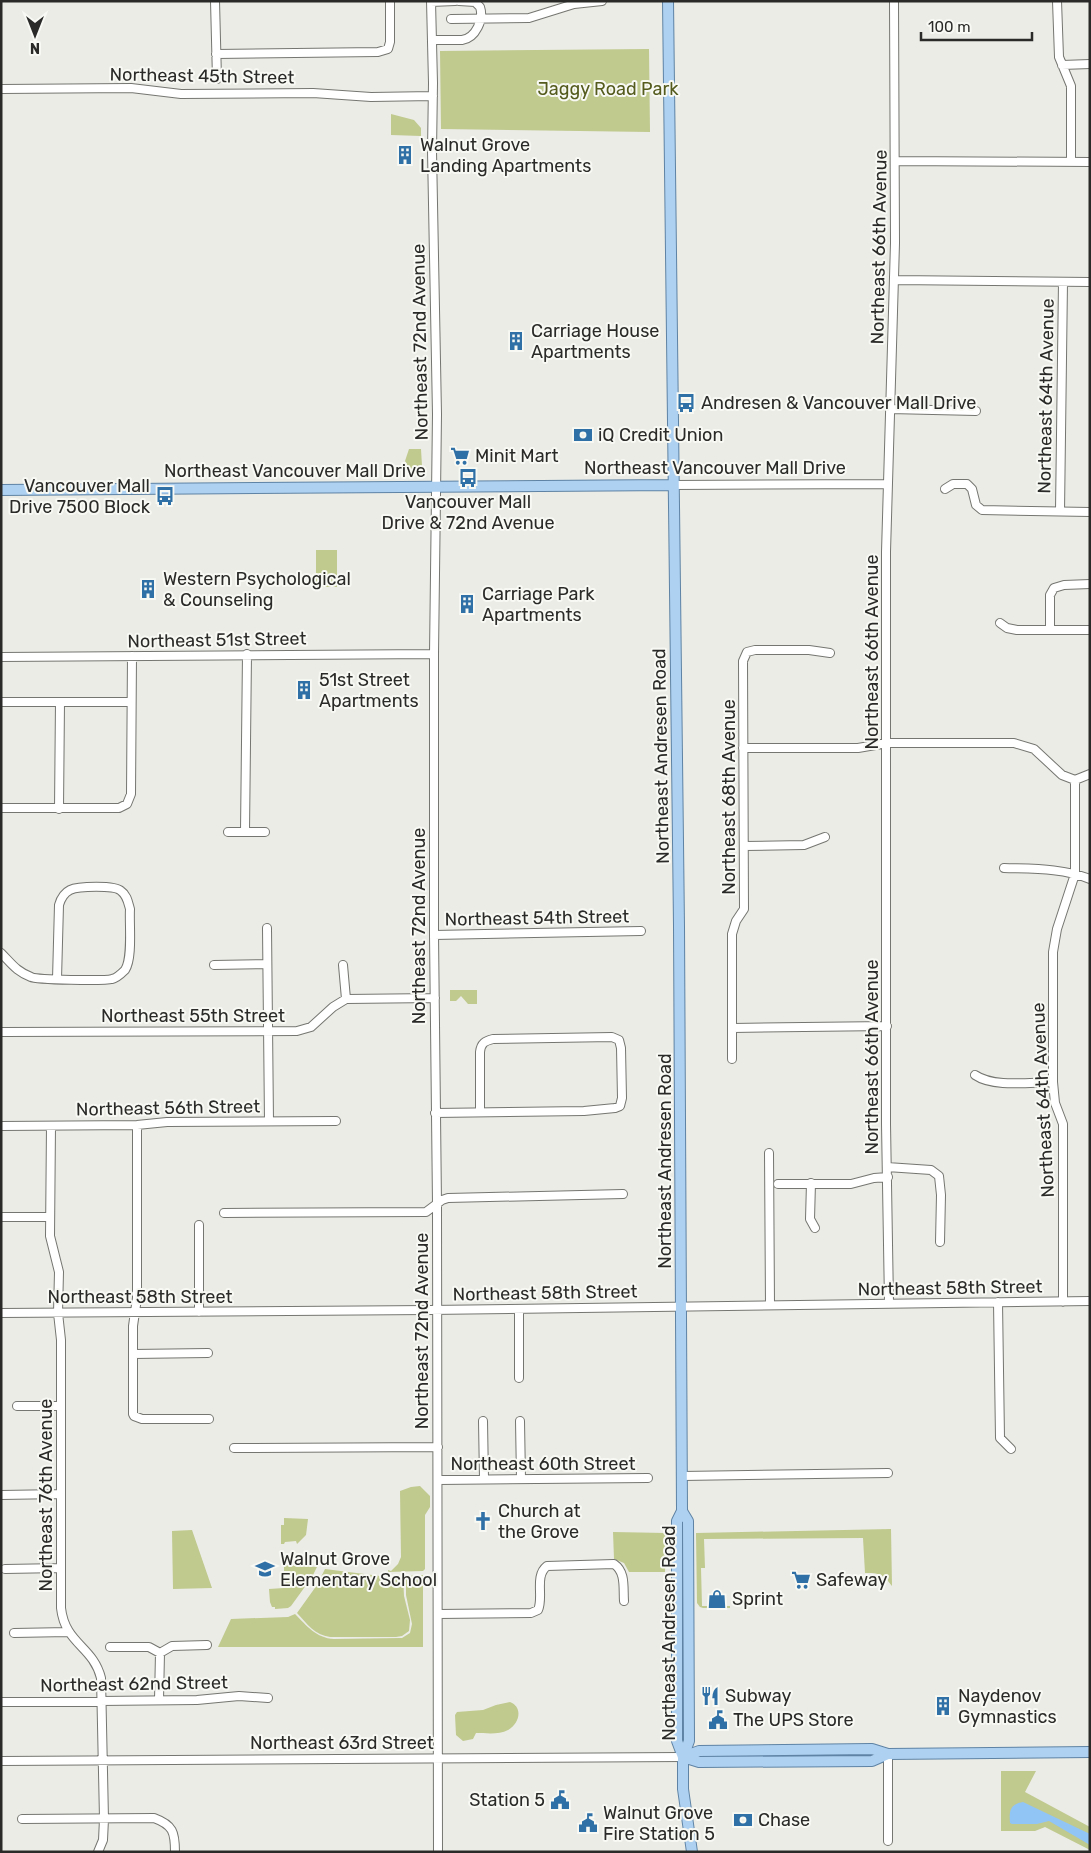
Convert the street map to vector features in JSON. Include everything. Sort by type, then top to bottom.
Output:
[{"type":"main road","name":"Northeast Andresen Road","points":[[668,1],[673,265],[673,485],[677,680],[682,1306],[682,1511],[677,1521],[677,1741],[683,1757],[684,1799],[692,1852]]},
{"type":"main road","name":"Northeast Vancouver Mall Drive","points":[[1,490],[673,485]]},
{"type":"main road","name":"Northeast Andresen Road","points":[[682,1511],[688,1521],[689,1713],[689,1741],[683,1757]]},
{"type":"main road","name":"Northeast 63rd Street","points":[[683,1757],[699,1751],[872,1749],[888,1754],[1090,1752]]},
{"type":"street","points":[[215,1],[217,78]]},
{"type":"street","points":[[216,54],[378,52],[388,49],[390,42],[390,1]]},
{"type":"street","points":[[431,2],[455,1]]},
{"type":"street","points":[[432,40],[467,39],[473,35],[481,19],[480,7],[475,2],[459,1]]},
{"type":"street","points":[[451,19],[529,18],[574,4],[602,1]]},
{"type":"street","name":"Northeast 66th Avenue","points":[[889,1303],[886,546],[896,243],[894,1]]},
{"type":"street","points":[[1058,1],[1059,57],[1071,86],[1071,161]]},
{"type":"street","name":"Northeast 72nd Avenue","points":[[431,2],[437,414],[434,654],[434,936],[437,1204],[438,1852]]},
{"type":"street","points":[[1062,65],[1090,64]]},
{"type":"street","name":"Northeast 45th Street","points":[[1,89],[130,88],[181,94],[313,93],[371,97],[433,96]]},
{"type":"street","points":[[895,160],[1090,162]]},
{"type":"street","points":[[894,280],[1090,282]]},
{"type":"street","name":"Northeast 64th Avenue","points":[[1060,511],[1063,282]]},
{"type":"street","points":[[890,409],[976,411]]},
{"type":"street","name":"Northeast Vancouver Mall Drive","points":[[673,485],[888,484]]},
{"type":"street","points":[[945,489],[953,484],[967,484],[972,489],[976,505],[982,510],[1090,512]]},
{"type":"street","points":[[1050,630],[1050,595],[1054,588],[1064,585],[1090,584]]},
{"type":"street","points":[[1000,624],[1012,630],[1090,630]]},
{"type":"street","name":"Northeast 68th Avenue","points":[[732,1059],[732,934],[736,921],[744,909],[743,661],[747,652],[755,650],[809,650],[830,653]]},
{"type":"street","points":[[245,832],[247,654]]},
{"type":"street","name":"Northeast 51st Street","points":[[1,657],[434,654]]},
{"type":"street","points":[[1,808],[119,808],[127,804],[131,794],[132,656]]},
{"type":"street","points":[[1,702],[131,702]]},
{"type":"street","points":[[59,809],[60,702]]},
{"type":"street","points":[[743,748],[858,748],[887,743],[1014,743],[1034,749],[1062,775],[1075,780],[1090,774]]},
{"type":"street","name":"Northeast 64th Avenue","points":[[1064,1302],[1063,1124],[1055,1103],[1053,1082],[1053,952],[1056,929],[1076,874],[1075,780]]},
{"type":"street","points":[[228,832],[265,832]]},
{"type":"street","points":[[744,846],[804,846],[825,837]]},
{"type":"street","points":[[1004,868],[1056,870],[1090,879]]},
{"type":"street","points":[[1,953],[16,970],[33,978],[57,979],[112,979],[121,974],[129,960],[130,909],[121,890],[115,888],[83,887],[71,889],[62,896],[59,905],[57,979]]},
{"type":"street","points":[[267,928],[269,1121]]},
{"type":"street","name":"Northeast 54th Street","points":[[434,936],[641,931]]},
{"type":"street","points":[[214,965],[267,964]]},
{"type":"street","points":[[343,965],[346,999],[435,998]]},
{"type":"street","name":"Northeast 55th Street","points":[[1,1032],[298,1031],[311,1027],[333,1007],[346,999]]},
{"type":"street","points":[[732,1028],[887,1026]]},
{"type":"street","points":[[435,1113],[584,1111],[615,1108],[620,1106],[622,1098],[622,1064],[619,1040],[612,1037],[493,1039],[482,1043],[480,1052],[480,1112]]},
{"type":"street","points":[[975,1075],[981,1079],[996,1083],[1053,1082]]},
{"type":"street","name":"Northeast 56th Street","points":[[1,1126],[137,1125],[167,1122],[336,1121]]},
{"type":"street","points":[[137,1125],[137,1298],[133,1354],[134,1416],[142,1419],[209,1419]]},
{"type":"street","name":"Northeast 76th Avenue","points":[[51,1126],[50,1236],[59,1272],[58,1313],[61,1340],[61,1608],[68,1632],[96,1662],[102,1678],[104,1819],[103,1840],[98,1852]]},
{"type":"street","points":[[769,1154],[770,1305]]},
{"type":"street","points":[[887,1167],[932,1171],[939,1176],[941,1195],[940,1242]]},
{"type":"street","points":[[778,1184],[851,1184],[888,1176]]},
{"type":"street","points":[[811,1184],[810,1219],[815,1228]]},
{"type":"street","points":[[224,1213],[426,1212],[442,1200],[448,1198],[623,1194]]},
{"type":"street","points":[[1,1217],[50,1217]]},
{"type":"street","points":[[199,1225],[199,1312]]},
{"type":"street","name":"Northeast 58th Street","points":[[1,1313],[437,1310],[1090,1301]]},
{"type":"street","points":[[998,1302],[1000,1438],[1011,1449]]},
{"type":"street","points":[[519,1309],[519,1378]]},
{"type":"street","points":[[133,1354],[208,1354]]},
{"type":"street","points":[[17,1406],[61,1406]]},
{"type":"street","points":[[484,1421],[484,1479]]},
{"type":"street","points":[[520,1421],[520,1479]]},
{"type":"street","points":[[234,1448],[438,1447]]},
{"type":"street","points":[[682,1476],[888,1473]]},
{"type":"street","name":"Northeast 60th Street","points":[[438,1480],[648,1478]]},
{"type":"street","points":[[1,1495],[61,1494]]},
{"type":"street","points":[[438,1614],[531,1613],[538,1610],[541,1575],[543,1569],[547,1566],[614,1564],[622,1573],[624,1601]]},
{"type":"street","points":[[6,1569],[61,1568]]},
{"type":"street","points":[[14,1632],[68,1632]]},
{"type":"street","points":[[160,1653],[172,1646],[207,1645]]},
{"type":"street","points":[[110,1647],[149,1647],[160,1653]]},
{"type":"street","points":[[159,1700],[160,1653]]},
{"type":"street","name":"Northeast 62nd Street","points":[[1,1702],[197,1700],[239,1696],[268,1698]]},
{"type":"street","points":[[888,1754],[888,1841]]},
{"type":"street","name":"Northeast 63rd Street","points":[[1,1761],[683,1757]]},
{"type":"street","points":[[22,1819],[154,1818],[163,1821],[171,1827],[175,1838],[175,1852]]},
{"type":"green space","name":"Jaggy Road Park","points":[[649,49],[650,132],[441,129],[440,51]]},
{"type":"green space","points":[[391,114],[414,120],[421,128],[421,136],[391,135]]},
{"type":"green space","points":[[409,449],[421,449],[422,466],[410,470],[405,461]]},
{"type":"green space","points":[[316,550],[337,550],[337,587],[316,587]]},
{"type":"green space","points":[[450,990],[477,990],[477,1004],[468,1004],[461,996],[456,1001],[450,1001]]},
{"type":"green space","points":[[420,1486],[430,1496],[430,1507],[425,1515],[425,1569],[423,1571],[388,1572],[388,1570],[391,1571],[398,1564],[401,1557],[400,1491]]},
{"type":"green space","points":[[284,1518],[308,1519],[306,1535],[297,1544],[296,1541],[281,1544],[281,1525],[284,1525]]},
{"type":"green space","points":[[891,1529],[892,1586],[880,1575],[865,1573],[863,1538],[704,1539],[705,1568],[701,1568],[702,1606],[730,1606],[730,1608],[703,1608],[697,1603],[696,1533]]},
{"type":"green space","points":[[192,1530],[212,1588],[173,1589],[172,1531]]},
{"type":"green space","points":[[613,1532],[666,1533],[665,1572],[629,1572],[624,1563],[614,1559]]},
{"type":"green space","points":[[284,1565],[317,1567],[291,1606],[275,1609],[270,1602],[269,1589],[284,1588]]},
{"type":"green space","points":[[325,1569],[380,1576],[403,1576],[404,1596],[410,1620],[409,1631],[402,1636],[396,1637],[330,1637],[320,1634],[297,1613],[317,1585]]},
{"type":"green space","points":[[423,1575],[423,1647],[218,1647],[231,1619],[288,1617],[295,1614],[312,1631],[328,1638],[402,1638],[410,1633],[412,1624],[406,1595],[406,1576]]},
{"type":"green space","points":[[510,1702],[517,1708],[518,1715],[515,1723],[508,1730],[497,1733],[476,1733],[473,1739],[463,1741],[456,1735],[455,1715],[457,1712],[483,1710]]},
{"type":"green space","points":[[1001,1771],[1036,1771],[1025,1792],[1090,1827],[1090,1850],[1045,1827],[1035,1831],[1001,1831]]},
{"type":"water","points":[[1023,1802],[1090,1834],[1090,1845],[1049,1821],[1037,1824],[1010,1823],[1011,1809],[1015,1804]]},
{"type":"place","name":"Walnut Grove Landing Apartments","points":[[405,155]]},
{"type":"place","name":"Carriage House Apartments","points":[[516,341]]},
{"type":"place","name":"Andresen & Vancouver Mall Drive","points":[[686,403]]},
{"type":"place","name":"iQ Credit Union","points":[[583,435]]},
{"type":"place","name":"Minit Mart","points":[[460,456]]},
{"type":"place","name":"Vancouver Mall Drive & 72nd Avenue","points":[[468,478]]},
{"type":"place","name":"Vancouver Mall Drive 7500 Block","points":[[165,496]]},
{"type":"place","name":"Western Psychological & Counseling","points":[[148,589]]},
{"type":"place","name":"Carriage Park Apartments","points":[[467,604]]},
{"type":"place","name":"51st Street Apartments","points":[[304,690]]},
{"type":"place","name":"Church at the Grove","points":[[483,1521]]},
{"type":"place","name":"Walnut Grove Elementary School","points":[[265,1569]]},
{"type":"place","name":"Safeway","points":[[801,1580]]},
{"type":"place","name":"Sprint","points":[[717,1599]]},
{"type":"place","name":"Subway","points":[[710,1696]]},
{"type":"place","name":"Naydenov Gymnastics","points":[[943,1706]]},
{"type":"place","name":"The UPS Store","points":[[718,1720]]},
{"type":"place","name":"Station 5","points":[[560,1800]]},
{"type":"place","name":"Chase","points":[[743,1820]]},
{"type":"place","name":"Walnut Grove Fire Station 5","points":[[588,1823]]}]
